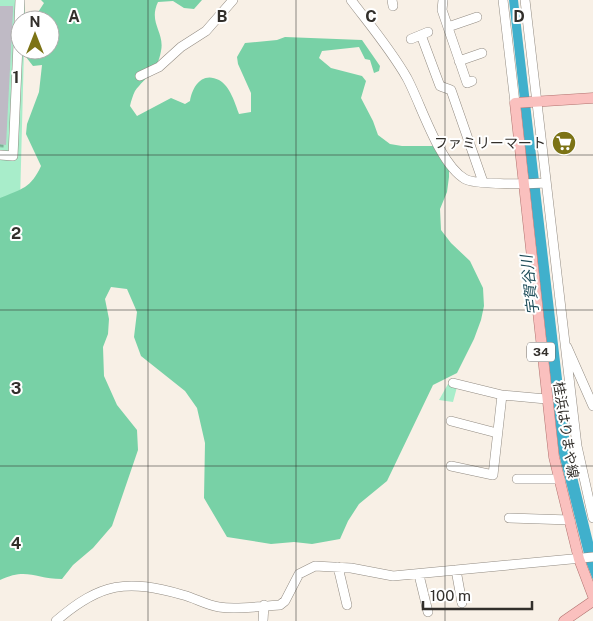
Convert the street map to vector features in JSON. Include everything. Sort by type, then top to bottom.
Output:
[{"type":"main road","points":[[517,103],[593,98]]},
{"type":"main road","name":"桂浜はりまや線","points":[[517,103],[546,399],[560,479],[570,520],[585,558],[593,596]]},
{"type":"main road","points":[[564,621],[593,601]]},
{"type":"street","points":[[0,155],[13,156],[20,0]]},
{"type":"street","points":[[140,76],[160,67],[180,47],[206,32],[233,0]]},
{"type":"street","points":[[351,0],[390,51],[407,78],[440,148],[463,178],[468,181],[542,184]]},
{"type":"street","points":[[443,0],[442,10],[467,83],[472,81]]},
{"type":"street","points":[[503,0],[517,103]]},
{"type":"street","points":[[525,0],[542,184],[577,446],[593,518]]},
{"type":"street","points":[[448,27],[477,17]]},
{"type":"street","points":[[411,38],[425,33],[440,86],[451,90],[483,182]]},
{"type":"street","points":[[460,61],[482,53]]},
{"type":"street","points":[[563,337],[593,406]]},
{"type":"street","points":[[453,383],[502,395],[546,399]]},
{"type":"street","points":[[451,466],[492,475],[502,395]]},
{"type":"street","points":[[451,421],[498,433]]},
{"type":"street","points":[[517,479],[560,479]]},
{"type":"street","points":[[509,518],[570,520]]},
{"type":"street","points":[[56,621],[98,592],[116,586],[133,586],[183,595],[216,607],[280,605],[285,601],[298,574],[315,566],[350,568],[393,576],[585,558]]},
{"type":"street","points":[[338,568],[347,605]]},
{"type":"street","points":[[456,570],[462,603]]},
{"type":"street","points":[[419,574],[428,612]]},
{"type":"street","points":[[263,621],[264,605]]},
{"type":"green space","points":[[0,0],[25,0],[25,10],[10,10],[10,60],[24,60],[20,202],[0,204]]},
{"type":"green space","points":[[41,0],[202,0],[194,9],[184,8],[173,1],[158,2],[155,16],[161,38],[161,51],[154,69],[133,96],[130,106],[137,116],[171,98],[185,104],[190,101],[193,91],[199,82],[208,78],[219,80],[226,86],[232,95],[239,114],[251,112],[251,93],[238,64],[237,57],[245,43],[277,40],[285,37],[362,40],[380,66],[379,71],[374,73],[370,60],[365,59],[359,47],[322,51],[319,58],[331,68],[362,76],[366,81],[361,98],[378,135],[390,144],[402,146],[442,146],[449,159],[449,177],[447,192],[440,209],[441,230],[451,243],[470,261],[483,288],[484,306],[481,320],[457,373],[433,385],[387,481],[359,504],[348,521],[340,539],[312,544],[294,542],[271,544],[227,537],[204,498],[205,443],[197,408],[185,391],[141,356],[134,337],[137,312],[127,289],[111,287],[105,299],[109,319],[108,334],[103,347],[104,376],[117,405],[137,430],[138,450],[112,526],[93,548],[73,565],[62,579],[17,574],[0,580],[0,198],[25,187],[33,179],[41,166],[26,134],[27,124],[39,92],[42,65],[33,66],[28,60],[60,60],[60,10],[39,10],[44,3]]},
{"type":"green space","points":[[448,384],[457,387],[453,402],[439,400]]},
{"type":"water","points":[[509,0],[518,0],[567,422],[571,452],[593,542],[593,580],[586,562],[559,454]]},
{"type":"building","points":[[0,6],[13,6],[13,10],[10,10],[10,60],[6,145],[0,144]]},
{"type":"place","name":"ファミリーマート","points":[[564,143]]},
{"type":"water label","name":"宇賀谷川","points":[[530,285]]}]
